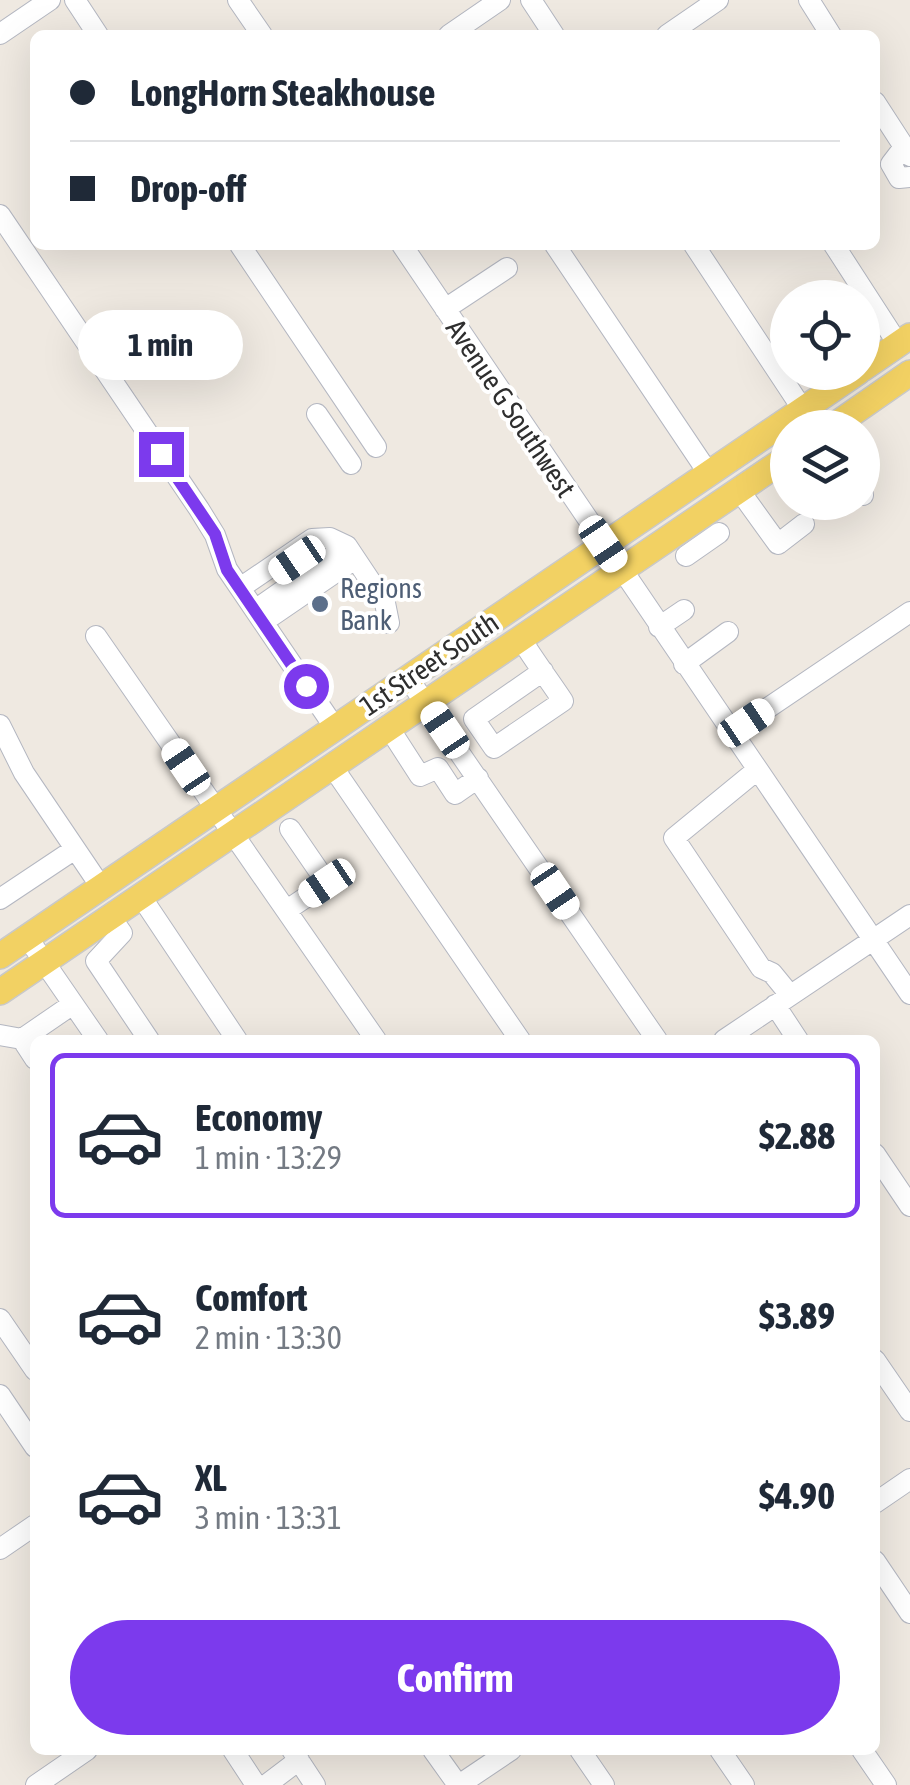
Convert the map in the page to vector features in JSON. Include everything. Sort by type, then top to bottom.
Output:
[{"type":"main road","name":"1st Street South","points":[[880,357],[904,340]]},
{"type":"main road","points":[[857,410],[910,374]]},
{"type":"main road","name":"1st Street South","points":[[818,410],[839,390]]},
{"type":"main road","name":"1st Street South","points":[[0,956],[603,544],[709,474],[770,440]]},
{"type":"main road","name":"1st Street South","points":[[0,992],[621,570],[706,532],[740,490],[770,469]]},
{"type":"street","points":[[0,34],[50,0]]},
{"type":"street","points":[[75,0],[95,30]]},
{"type":"street","points":[[238,0],[259,30]]},
{"type":"street","points":[[456,30],[500,0]]},
{"type":"street","points":[[531,0],[551,30]]},
{"type":"street","points":[[691,28],[718,0]]},
{"type":"street","points":[[809,0],[829,30]]},
{"type":"street","points":[[880,110],[907,152],[891,164],[899,178],[910,177]]},
{"type":"street","points":[[0,215],[199,510],[252,606],[335,728]]},
{"type":"street","points":[[243,250],[376,446]]},
{"type":"street","name":"Avenue G Southwest","points":[[405,250],[910,994]]},
{"type":"street","points":[[558,250],[709,474]]},
{"type":"street","points":[[697,250],[802,410]]},
{"type":"street","points":[[838,250],[904,340]]},
{"type":"street","points":[[445,309],[507,268]]},
{"type":"street","points":[[317,414],[350,464]]},
{"type":"street","points":[[740,490],[772,550],[804,524]]},
{"type":"street","points":[[686,556],[706,532]]},
{"type":"street","points":[[252,606],[345,547]]},
{"type":"street","points":[[252,606],[345,547]]},
{"type":"street","points":[[345,547],[386,603],[388,623]]},
{"type":"street","points":[[659,626],[684,610]]},
{"type":"street","points":[[731,733],[910,612]]},
{"type":"street","points":[[684,664],[728,632]]},
{"type":"street","points":[[96,636],[373,1035]]},
{"type":"street","points":[[521,638],[564,701],[494,748],[474,719],[544,672]]},
{"type":"street","points":[[408,678],[654,1035]]},
{"type":"street","points":[[0,725],[24,773],[100,887]]},
{"type":"street","points":[[388,728],[420,776],[438,768],[455,794],[478,778]]},
{"type":"street","points":[[463,756],[488,738]]},
{"type":"street","points":[[332,766],[517,1035]]},
{"type":"street","points":[[757,770],[674,838],[762,968],[772,973],[796,1035]]},
{"type":"street","points":[[287,910],[327,883],[290,828]]},
{"type":"street","points":[[0,899],[74,849]]},
{"type":"street","points":[[140,895],[235,1035]]},
{"type":"street","points":[[731,1035],[910,914]]},
{"type":"street","points":[[110,916],[122,933],[96,961],[146,1035]]},
{"type":"street","points":[[27,937],[95,1035]]},
{"type":"street","points":[[0,1035],[22,1039],[73,1004]]},
{"type":"street","points":[[22,1039],[30,1051]]},
{"type":"street","points":[[880,1161],[910,1206]]},
{"type":"street","points":[[0,1320],[30,1361]]},
{"type":"street","points":[[880,1367],[910,1411]]},
{"type":"street","points":[[0,1395],[30,1440]]},
{"type":"street","points":[[880,1500],[910,1479]]},
{"type":"street","points":[[0,1549],[30,1528]]},
{"type":"street","points":[[880,1568],[910,1613]]},
{"type":"street","points":[[36,1785],[80,1755]]},
{"type":"street","points":[[236,1755],[256,1785]]},
{"type":"street","points":[[266,1785],[295,1755],[315,1785]]},
{"type":"street","points":[[438,1755],[459,1785],[504,1755]]},
{"type":"street","points":[[583,1755],[604,1785]]},
{"type":"street","points":[[723,1755],[744,1785]]},
{"type":"street","points":[[865,1755],[886,1785]]},
{"type":"place","name":"Regions Bank","points":[[320,604]]},
{"type":"route","points":[[161,454],[215,534],[227,570],[306,686]]}]
